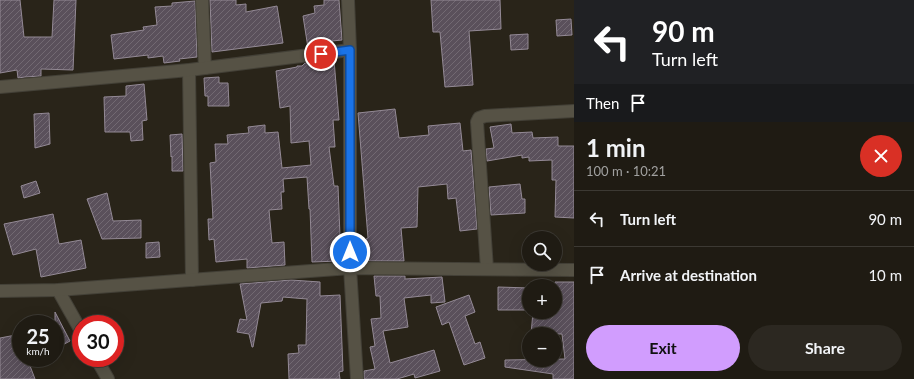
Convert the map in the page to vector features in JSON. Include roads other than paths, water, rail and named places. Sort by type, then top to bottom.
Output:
[{"type":"street","points":[[202,0],[205,68]]},
{"type":"street","points":[[348,0],[350,50],[350,268],[357,379]]},
{"type":"street","points":[[0,87],[189,70],[350,50]]},
{"type":"street","points":[[189,70],[192,280]]},
{"type":"street","points":[[487,269],[477,122],[479,118],[485,116],[574,111]]},
{"type":"street","points":[[0,291],[58,290],[350,268],[574,270]]},
{"type":"street","points":[[58,290],[72,316]]},
{"type":"street","points":[[101,367],[108,379]]}]
